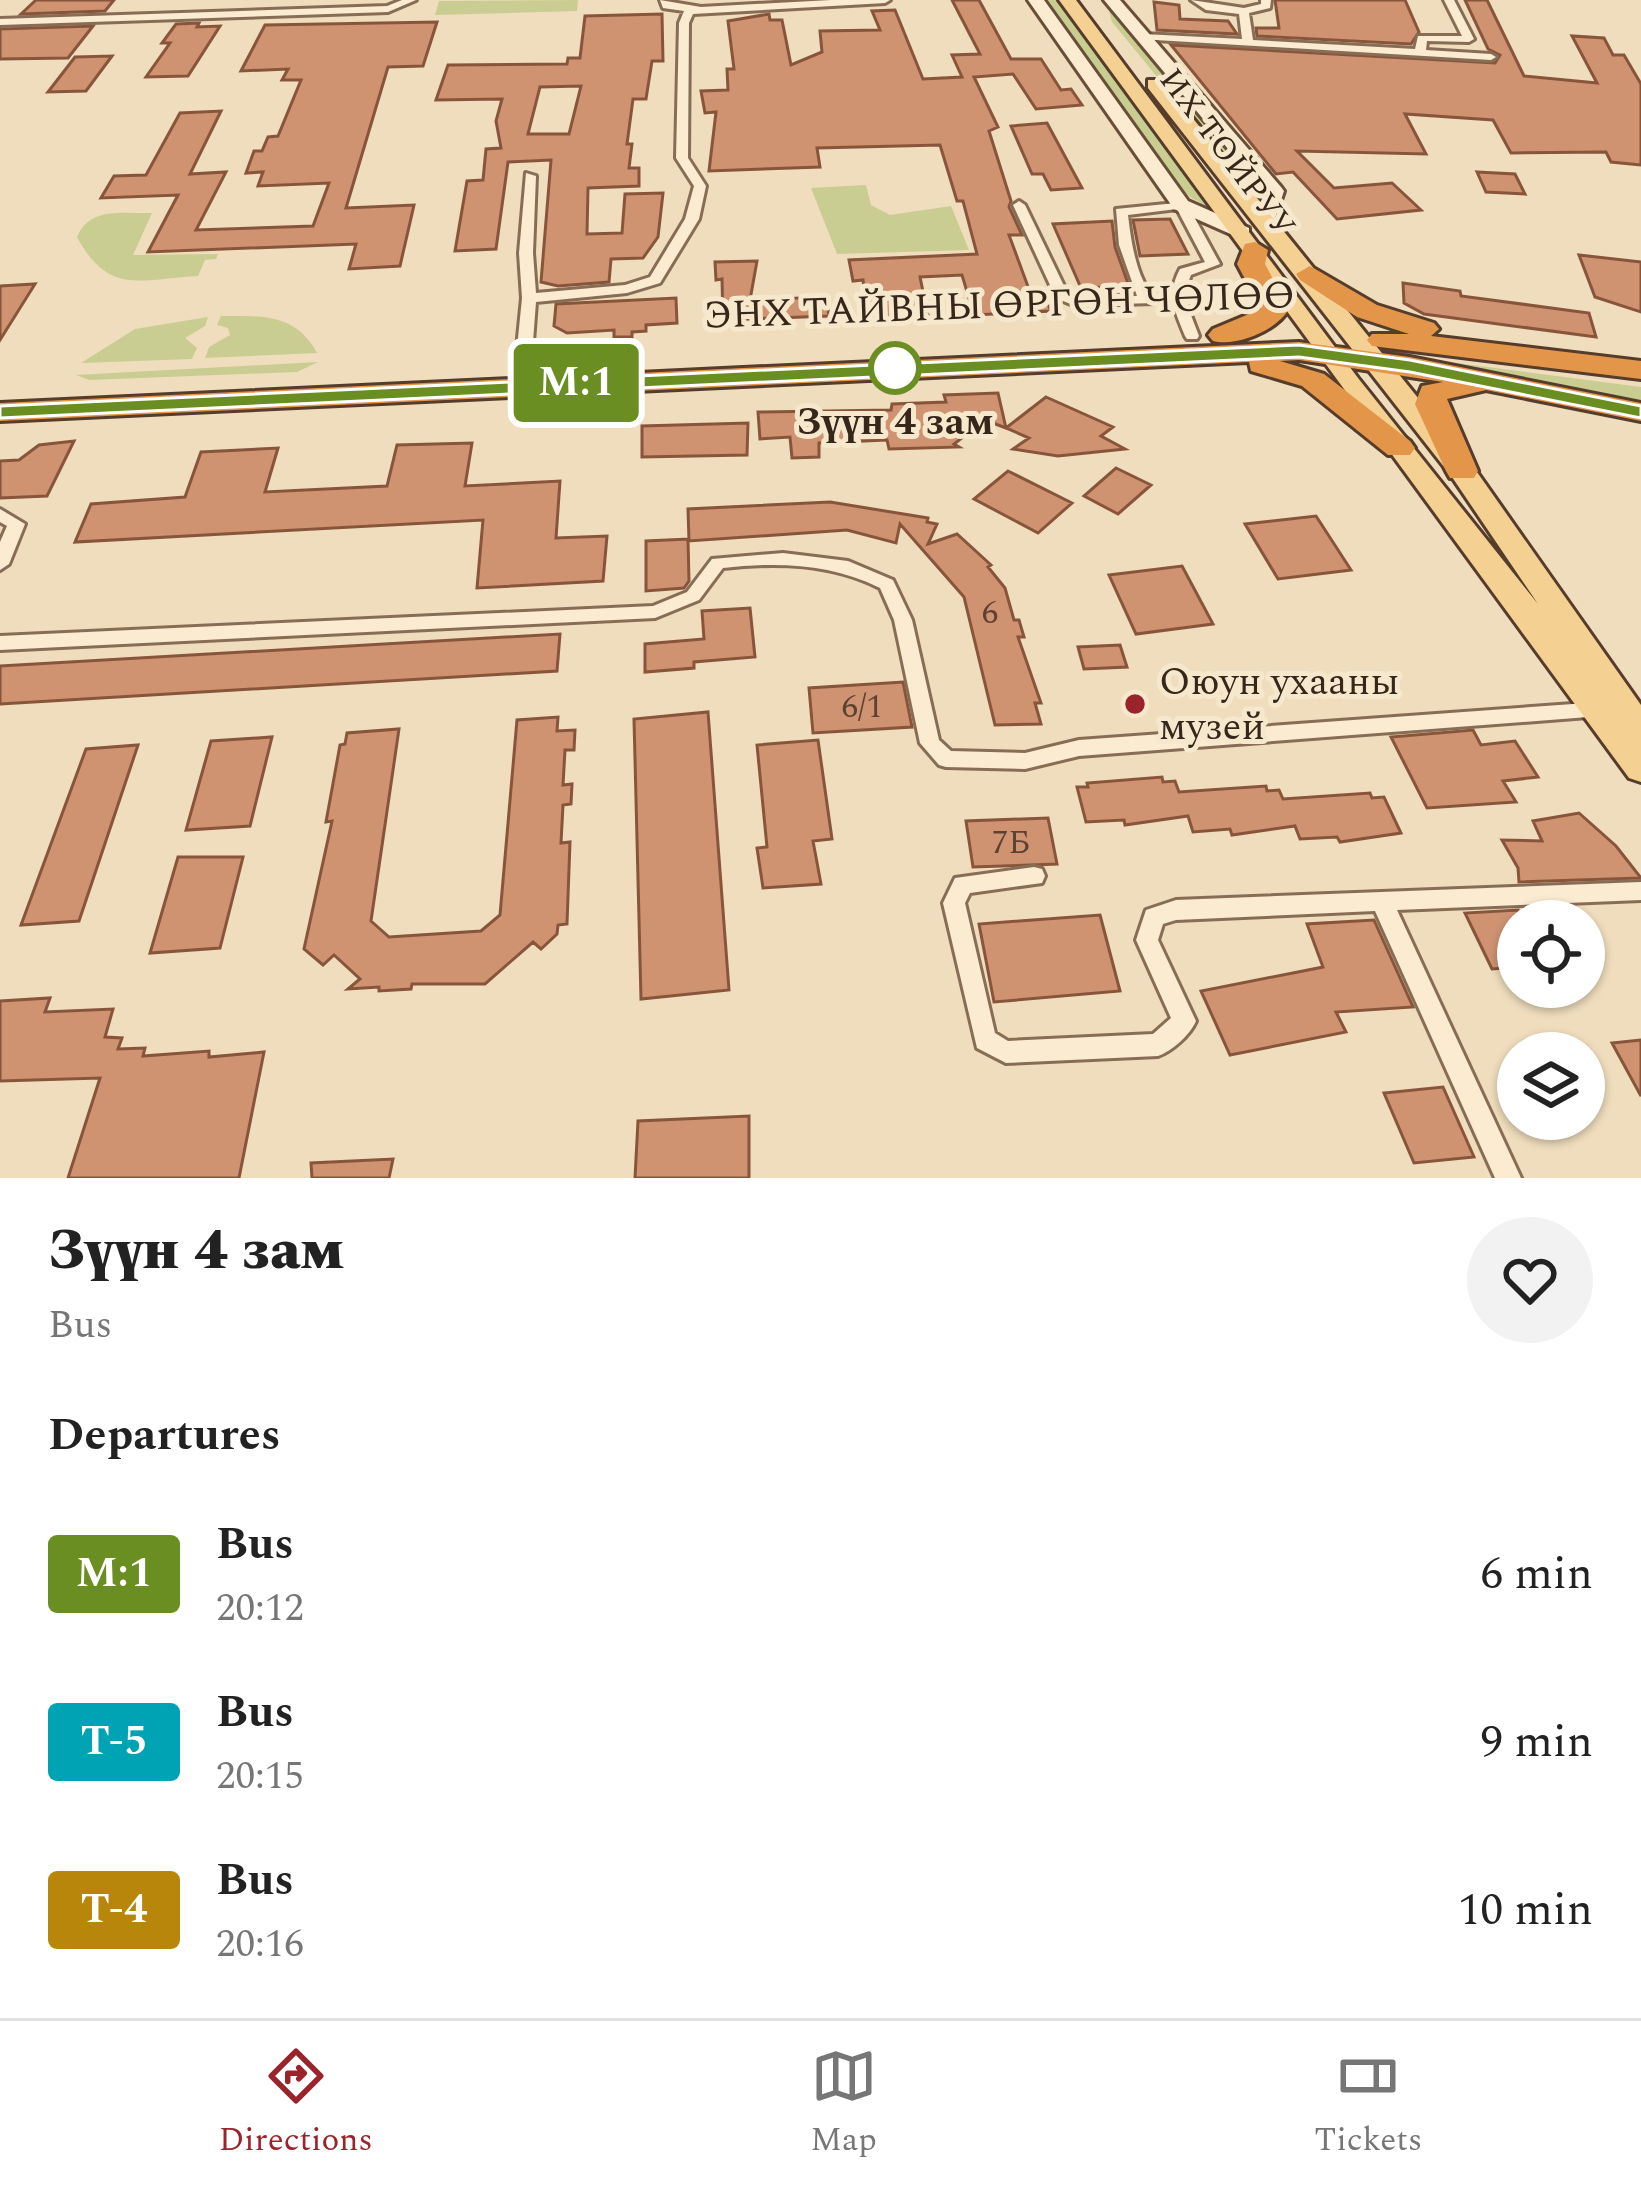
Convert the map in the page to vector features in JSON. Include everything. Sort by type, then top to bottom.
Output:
[{"type":"highway","points":[[1208,336],[1270,318],[1275,309],[1251,264],[1248,241]]},
{"type":"highway","points":[[1310,274],[1385,320],[1538,355]]},
{"type":"highway","name":"ЭНХ ТАЙВНЫ ӨРГӨН ЧӨЛӨӨ","points":[[0,392],[1208,336],[1368,349],[1538,355],[1641,370]]},
{"type":"highway","name":"ЭНХ ТАЙВНЫ ӨРГӨН ЧӨЛӨӨ","points":[[0,412],[1323,344]]},
{"type":"highway","name":"ЭНХ ТАЙВНЫ ӨРГӨН ЧӨЛӨӨ","points":[[1368,349],[1538,393],[1641,412]]},
{"type":"highway","points":[[1127,356],[1233,361],[1295,372],[1340,398],[1399,448]]},
{"type":"highway","points":[[1462,471],[1431,404],[1433,393],[1466,384],[1538,393]]},
{"type":"main road","name":"ИХ ТОЙРУУ","points":[[1067,0],[1399,448],[1548,636],[1604,696]]},
{"type":"main road","name":"ИХ ТОЙРУУ","points":[[1087,0],[1310,274],[1462,471]]},
{"type":"main road","points":[[1462,471],[1604,696],[1641,770]]},
{"type":"main road","points":[[1604,696],[1641,731]]},
{"type":"street","points":[[0,22],[388,9],[411,0]]},
{"type":"street","points":[[529,298],[627,289],[655,280],[692,219],[700,186],[682,158],[688,39],[684,23],[689,11],[885,0]]},
{"type":"street","points":[[1036,0],[1181,205],[1213,264],[1185,272],[1174,299]]},
{"type":"street","points":[[1112,0],[1274,191],[1266,220]]},
{"type":"street","points":[[1196,0],[1210,8],[1244,11],[1266,6],[1266,0]]},
{"type":"street","points":[[1420,52],[1423,38],[1469,39],[1449,0]]},
{"type":"street","points":[[666,3],[701,9]]},
{"type":"street","points":[[1244,11],[1248,42]]},
{"type":"street","points":[[1143,37],[1491,57]]},
{"type":"street","points":[[523,368],[530,176]]},
{"type":"street","points":[[1146,300],[1125,249],[1128,233],[1121,212],[1181,205],[1248,241]]},
{"type":"street","points":[[1019,206],[1060,296],[1073,302],[1174,299],[1208,336]]},
{"type":"street","points":[[0,514],[16,524],[0,564]]},
{"type":"street","points":[[0,643],[655,612],[692,596],[718,563],[771,560],[844,563],[887,584],[903,620],[930,743],[946,759],[1024,760],[1079,748],[1604,696]]},
{"type":"street","points":[[1034,876],[963,885],[954,903],[985,1040],[1006,1052],[1158,1045],[1184,1021],[1147,940],[1154,917],[1176,910],[1641,891]]},
{"type":"street","points":[[1382,902],[1508,1178]]},
{"type":"green space","points":[[578,0],[577,11],[435,15],[439,1]]},
{"type":"green space","points":[[1044,0],[1058,0],[1217,212],[1190,197],[1175,181]]},
{"type":"green space","points":[[1106,0],[1266,191],[1265,208],[1112,22]]},
{"type":"green space","points":[[866,185],[871,205],[890,215],[951,206],[969,250],[837,254],[811,188]]},
{"type":"green space","points":[[152,213],[133,255],[218,254],[216,259],[205,260],[198,276],[128,280],[101,268],[77,237],[99,216]]},
{"type":"green space","points":[[221,316],[276,319],[299,330],[317,353],[205,358],[209,347],[230,335],[228,328],[217,325]]},
{"type":"green space","points":[[208,317],[205,326],[185,338],[197,348],[192,359],[81,363],[135,329]]},
{"type":"green space","points":[[1396,357],[1641,387],[1641,404]]},
{"type":"green space","points":[[318,362],[297,372],[89,380],[76,375]]},
{"type":"building","points":[[36,0],[114,0],[105,11],[21,14]]},
{"type":"building","points":[[952,0],[979,0],[1011,59],[1041,59],[1061,90],[1071,89],[1082,105],[1036,109],[1013,74],[974,77],[998,127],[989,131],[1009,207],[1022,235],[1009,235],[1030,292],[1043,292],[1051,311],[974,315],[962,275],[920,277],[929,320],[869,322],[863,280],[853,281],[849,260],[977,254],[963,201],[957,201],[940,145],[817,148],[820,167],[709,171],[716,112],[705,113],[701,91],[728,90],[727,69],[734,69],[728,21],[769,14],[770,20],[782,20],[791,65],[822,52],[820,31],[880,30],[872,11],[895,10],[923,79],[962,77],[952,55],[980,54]]},
{"type":"building","points":[[1275,0],[1405,0],[1419,32],[1411,44],[1257,36],[1256,28],[1279,28]]},
{"type":"building","points":[[1465,0],[1487,0],[1524,76],[1597,83],[1572,36],[1604,38],[1613,55],[1624,55],[1641,84],[1641,165],[1611,162],[1606,152],[1511,153],[1493,120],[1405,114],[1426,154],[1297,151],[1334,188],[1392,183],[1421,210],[1337,219],[1293,172],[1276,174],[1171,45],[1495,63],[1500,55],[1488,49]]},
{"type":"building","points":[[1154,2],[1179,5],[1180,19],[1228,21],[1237,34],[1157,30]]},
{"type":"building","points":[[662,14],[663,61],[652,61],[646,99],[633,99],[627,144],[632,144],[629,168],[639,168],[639,186],[588,188],[587,234],[622,233],[625,194],[663,193],[658,237],[643,258],[611,259],[609,282],[558,286],[541,282],[551,160],[508,162],[496,249],[455,251],[467,181],[483,180],[486,149],[501,148],[496,121],[502,99],[436,100],[448,65],[567,64],[568,58],[580,58],[585,16]],"holes":[[[581,86],[569,134],[528,134],[540,87]]]},
{"type":"building","points":[[437,22],[423,66],[388,67],[346,208],[414,205],[400,266],[349,269],[356,244],[148,252],[178,195],[101,198],[114,176],[146,175],[180,113],[221,111],[190,174],[226,172],[196,230],[313,226],[329,183],[258,186],[263,172],[246,173],[254,151],[262,151],[268,137],[278,136],[301,80],[282,80],[288,69],[241,71],[265,25]]},
{"type":"building","points":[[199,23],[197,27],[220,26],[188,76],[146,77],[170,43],[162,43],[176,24]]},
{"type":"building","points":[[93,26],[68,58],[0,59],[0,29]]},
{"type":"building","points":[[112,56],[86,91],[48,92],[75,57]]},
{"type":"building","points":[[1047,123],[1082,188],[1051,190],[1043,174],[1032,174],[1011,126]]},
{"type":"building","points":[[1477,172],[1515,174],[1525,194],[1486,192]]},
{"type":"building","points":[[1170,219],[1188,254],[1140,256],[1133,220]]},
{"type":"building","points":[[1112,221],[1115,247],[1129,286],[1081,288],[1053,224]]},
{"type":"building","points":[[1579,255],[1641,262],[1641,312],[1595,297]]},
{"type":"building","points":[[757,261],[750,300],[826,297],[829,316],[723,320],[722,279],[716,280],[715,262]]},
{"type":"building","points":[[1403,283],[1589,313],[1596,337],[1424,314],[1404,303]]},
{"type":"building","points":[[35,284],[0,340],[0,286]]},
{"type":"building","points":[[676,298],[677,323],[646,325],[646,331],[632,332],[632,337],[614,337],[614,330],[567,333],[554,326],[556,304]]},
{"type":"building","points":[[998,393],[1006,428],[985,420],[954,444],[959,447],[889,449],[887,440],[819,443],[819,457],[792,458],[790,437],[760,439],[758,412],[891,410],[892,404],[946,402],[944,395]]},
{"type":"building","points":[[1046,397],[1113,427],[1101,436],[1125,449],[1058,456],[1013,449],[1029,438],[1006,428]]},
{"type":"building","points":[[748,423],[747,455],[642,457],[642,426]]},
{"type":"building","points":[[74,441],[47,496],[0,498],[0,461],[19,460],[39,445]]},
{"type":"building","points":[[472,443],[465,486],[560,481],[556,538],[607,536],[603,581],[477,588],[483,520],[75,542],[91,504],[185,497],[201,452],[278,448],[265,492],[387,486],[397,445]]},
{"type":"building","points":[[1116,468],[1151,485],[1118,514],[1084,496]]},
{"type":"building","points":[[1008,471],[1072,503],[1038,533],[974,499]]},
{"type":"building","points":[[830,502],[928,518],[927,522],[937,524],[928,544],[957,534],[991,565],[988,567],[1005,588],[1014,620],[1019,620],[1024,637],[1018,637],[1041,703],[1035,703],[1041,724],[995,725],[964,597],[900,524],[896,543],[847,530],[689,541],[688,509]]},
{"type":"building","points":[[1316,516],[1351,570],[1278,579],[1245,524]]},
{"type":"building","points":[[688,539],[689,581],[684,588],[646,591],[646,541]]},
{"type":"building","points":[[1182,566],[1213,624],[1136,634],[1109,575]]},
{"type":"building","points":[[750,608],[755,657],[645,672],[645,644],[704,639],[702,611]]},
{"type":"building","points":[[560,634],[557,671],[0,704],[0,666]]},
{"type":"building","points":[[1120,645],[1127,667],[1084,669],[1078,647]]},
{"type":"building","points":[[903,682],[912,727],[813,733],[809,688]]},
{"type":"building","points":[[708,712],[729,990],[641,999],[634,719]]},
{"type":"building","points":[[558,717],[557,731],[575,730],[574,750],[565,750],[563,785],[572,784],[571,804],[563,805],[561,843],[570,842],[567,924],[558,925],[557,934],[541,949],[533,942],[485,984],[412,984],[411,989],[379,991],[379,987],[348,989],[360,979],[334,955],[323,965],[304,949],[332,821],[326,822],[340,745],[345,744],[347,733],[399,729],[371,921],[389,937],[481,931],[500,915],[517,720]]},
{"type":"building","points":[[1473,730],[1481,745],[1515,741],[1538,777],[1503,781],[1516,802],[1427,808],[1391,737]]},
{"type":"building","points":[[272,737],[250,826],[186,830],[211,741]]},
{"type":"building","points":[[818,740],[832,839],[813,841],[821,884],[763,888],[757,848],[767,847],[757,745]]},
{"type":"building","points":[[138,745],[79,921],[21,925],[86,749]]},
{"type":"building","points":[[1162,777],[1163,782],[1175,781],[1179,792],[1266,786],[1267,791],[1279,790],[1283,799],[1370,793],[1372,798],[1384,797],[1401,833],[1340,842],[1337,837],[1300,839],[1295,826],[1232,835],[1230,829],[1193,832],[1188,816],[1125,825],[1124,820],[1086,822],[1077,787]]},
{"type":"building","points":[[1579,813],[1616,846],[1641,878],[1519,882],[1518,868],[1502,840],[1542,841],[1533,821]]},
{"type":"building","points":[[1048,818],[1057,864],[973,867],[966,821]]},
{"type":"building","points":[[178,857],[243,857],[220,948],[150,953]]},
{"type":"building","points":[[1497,911],[1497,969],[1492,969],[1465,913]]},
{"type":"building","points":[[1100,915],[1120,991],[994,1002],[979,924]]},
{"type":"building","points":[[1374,920],[1413,1007],[1336,1012],[1346,1032],[1230,1055],[1201,991],[1323,967],[1307,924]]},
{"type":"building","points":[[50,998],[45,1012],[113,1009],[105,1037],[122,1038],[118,1049],[145,1048],[143,1056],[264,1052],[239,1178],[68,1178],[100,1078],[0,1081],[0,1001]]},
{"type":"building","points":[[1641,1040],[1641,1096],[1612,1043]]},
{"type":"building","points":[[1443,1087],[1474,1157],[1414,1163],[1384,1093]]},
{"type":"building","points":[[749,1116],[749,1178],[635,1178],[638,1121]]},
{"type":"building","points":[[393,1159],[389,1178],[312,1178],[311,1163]]},
{"type":"bus line","name":"М:1","points":[[0,412],[1299,351],[1410,366],[1641,412]]},
{"type":"place","name":"Зүүн 4 зам","points":[[895,368]]},
{"type":"place","name":"Оюун ухааны музей","points":[[1135,704]]}]
